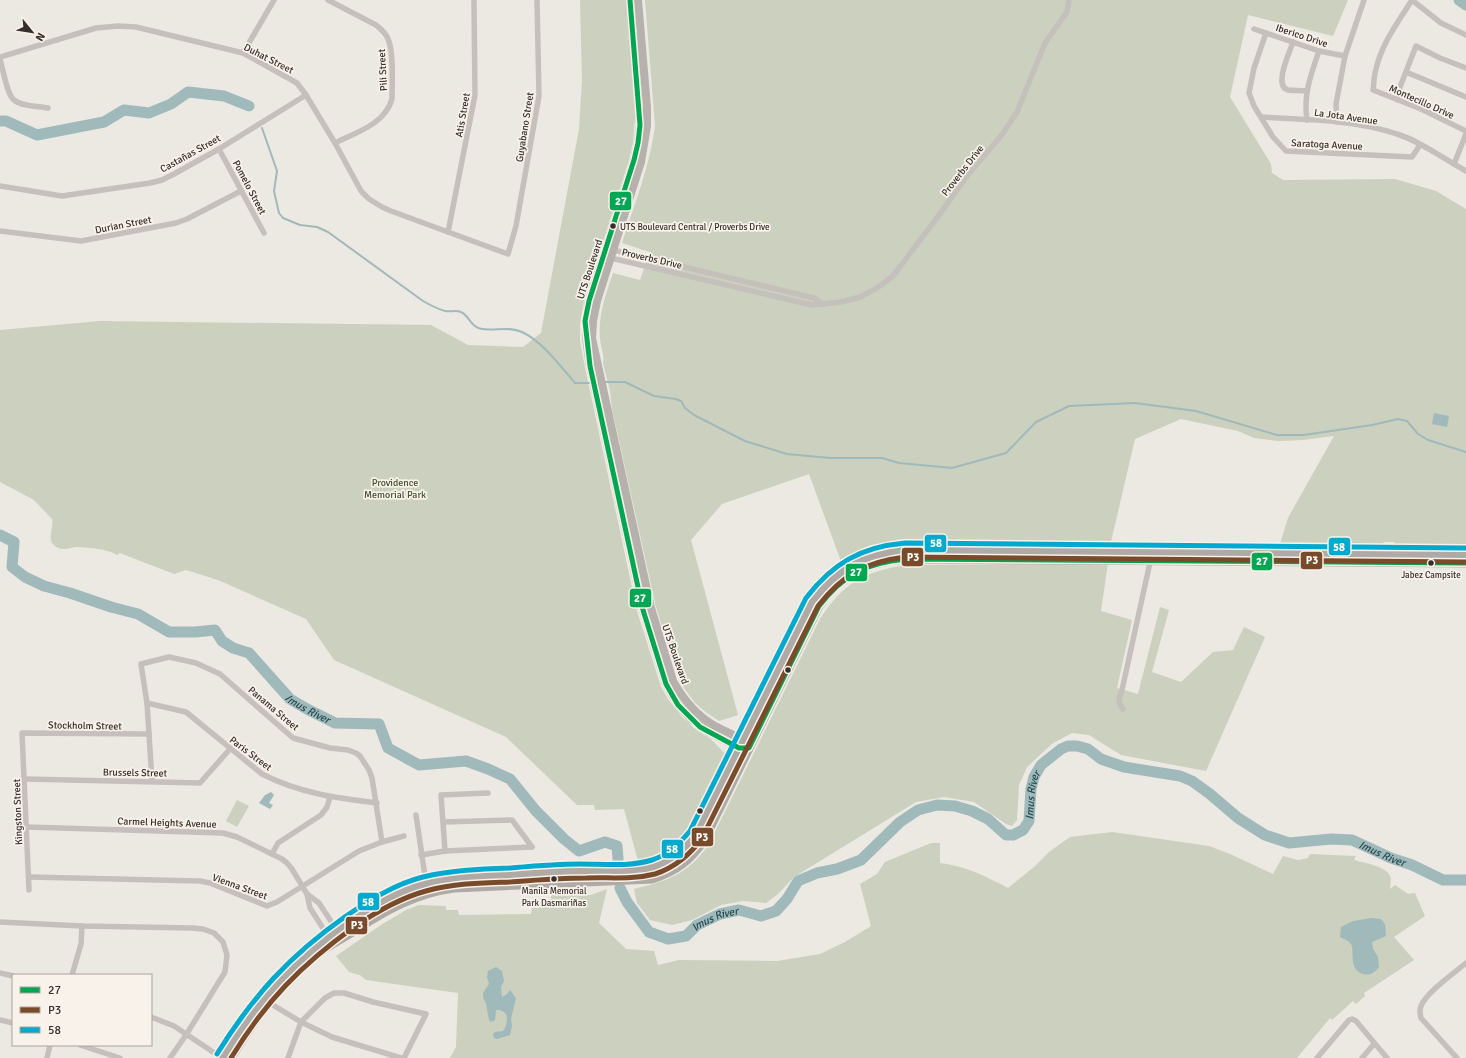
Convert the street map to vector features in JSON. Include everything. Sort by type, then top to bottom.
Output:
[{"type":"highway","points":[[222,1058],[246,1020],[265,1001],[294,965],[330,940],[336,930],[393,895],[426,883],[451,878],[579,871],[634,870],[654,867],[669,860],[691,842],[696,835],[812,602],[830,580],[856,562],[878,554],[905,550],[1151,557],[1466,563]]},
{"type":"highway","points":[[330,940],[342,939],[390,908],[407,900],[429,893],[454,888],[652,879],[683,864],[697,850],[715,818],[819,606],[835,586],[860,569],[881,562],[906,559],[1466,555]]},
{"type":"highway","points":[[230,1058],[265,1001]]},
{"type":"main road","name":"UTS Boulevard","points":[[610,253],[634,160],[639,131],[639,108],[630,0]]},
{"type":"main road","name":"UTS Boulevard","points":[[638,0],[647,126],[641,162],[610,253],[589,301],[586,320],[586,339],[594,365],[643,610],[666,684],[675,701],[692,720],[709,732],[749,748]]},
{"type":"street","points":[[243,53],[274,0]]},
{"type":"street","name":"Pili Street","points":[[328,0],[376,25],[382,30],[388,40],[391,52],[392,99],[390,106],[376,123],[335,143]]},
{"type":"street","name":"Atis Street","points":[[448,232],[475,95],[474,0]]},
{"type":"street","name":"Guyabano Street","points":[[508,254],[516,226],[539,96],[537,0]]},
{"type":"street","name":"Proverbs Drive","points":[[610,253],[814,298],[823,304],[841,302],[860,297],[877,288],[893,276],[942,212],[967,176],[1001,136],[1018,112],[1046,43],[1066,12],[1069,0]]},
{"type":"street","points":[[1337,122],[1336,104],[1346,56],[1364,0]]},
{"type":"street","points":[[1412,0],[1442,23],[1466,35]]},
{"type":"street","name":"Montecillo Drive","points":[[1412,0],[1386,42],[1376,69],[1373,90],[1466,132]]},
{"type":"street","name":"Duhat Street","points":[[0,58],[96,28],[118,26],[136,27],[243,53],[297,83],[335,143],[361,191],[369,199],[387,209],[508,254]]},
{"type":"street","name":"Iberico Drive","points":[[1254,29],[1319,51],[1346,56]]},
{"type":"street","name":"Saratoga Avenue","points":[[1266,33],[1254,68],[1248,92],[1254,106],[1273,137],[1286,151],[1412,157],[1420,145]]},
{"type":"street","points":[[1293,42],[1280,79],[1283,86],[1287,90],[1307,91]]},
{"type":"street","points":[[1398,100],[1400,87],[1416,46],[1440,58],[1466,68]]},
{"type":"street","points":[[1307,120],[1305,108],[1308,80],[1319,51]]},
{"type":"street","points":[[0,58],[10,95],[14,100],[23,105],[48,108]]},
{"type":"street","points":[[1406,72],[1466,97]]},
{"type":"street","name":"Castañas Street","points":[[0,186],[62,196],[162,180],[219,148],[306,95]]},
{"type":"street","name":"La Jota Avenue","points":[[1261,116],[1368,126],[1398,134],[1466,171]]},
{"type":"street","points":[[1454,164],[1466,132]]},
{"type":"street","name":"Pomelo Street","points":[[219,148],[264,233]]},
{"type":"street","name":"Durian Street","points":[[0,231],[81,241],[176,223],[187,219],[241,191]]},
{"type":"street","points":[[1123,709],[1118,703],[1118,699],[1122,690],[1151,557]]},
{"type":"street","name":"Panama Street","points":[[147,703],[141,664],[169,657],[196,663],[220,674],[293,738],[356,753],[360,756],[369,770],[377,803],[382,842]]},
{"type":"street","points":[[147,703],[152,782]]},
{"type":"street","name":"Paris Street","points":[[147,703],[186,712],[262,774],[274,780],[291,787],[330,797],[377,803]]},
{"type":"street","name":"Stockholm Street","points":[[22,733],[149,734]]},
{"type":"street","name":"Kingston Street","points":[[22,733],[29,890]]},
{"type":"street","name":"Brussels Street","points":[[24,779],[200,782],[230,749]]},
{"type":"street","points":[[445,851],[441,796],[488,793]]},
{"type":"street","points":[[272,854],[278,843],[321,815],[327,807],[330,797]]},
{"type":"street","points":[[416,815],[426,883]]},
{"type":"street","points":[[421,855],[445,851],[532,847],[512,820],[444,822]]},
{"type":"street","name":"Carmel Heights Avenue","points":[[27,827],[223,833],[237,837],[287,863],[307,894],[310,908],[330,940]]},
{"type":"street","name":"Vienna Street","points":[[28,877],[200,881],[210,883],[267,906],[277,902],[359,851],[382,842],[404,836]]},
{"type":"street","name":"Carmel Heights Avenue","points":[[307,894],[319,903],[342,939]]},
{"type":"street","points":[[0,922],[82,926],[192,928],[203,929],[214,933],[223,942],[227,955],[225,972],[170,1058]]},
{"type":"street","points":[[72,974],[81,944],[82,926]]},
{"type":"street","points":[[1457,1058],[1421,1018],[1419,1012],[1420,1007],[1427,996],[1466,963]]},
{"type":"street","points":[[0,973],[12,976]]},
{"type":"street","points":[[265,1001],[301,1022],[332,1037],[403,1058],[426,1014],[373,1002],[344,992],[334,994],[325,998],[301,1022],[288,1058]]},
{"type":"street","points":[[152,1018],[174,1026],[222,1058]]},
{"type":"street","points":[[0,1020],[12,1023]]},
{"type":"street","points":[[1317,1058],[1349,1020],[1356,1022],[1387,1058]]},
{"type":"street","points":[[1362,1058],[1374,1044]]},
{"type":"street","points":[[47,1058],[50,1046]]},
{"type":"street","points":[[83,1046],[120,1058]]},
{"type":"green space","name":"Providence Memorial Park","points":[[580,0],[626,0],[635,117],[633,142],[629,160],[584,301],[580,323],[580,341],[585,368],[637,611],[661,687],[682,717],[694,728],[711,739],[727,756],[691,829],[673,847],[654,856],[638,861],[624,809],[595,810],[594,805],[577,805],[506,737],[334,660],[306,619],[218,580],[186,570],[174,574],[120,553],[117,555],[103,550],[85,547],[58,548],[51,540],[52,519],[34,500],[0,482],[0,330],[100,321],[431,325],[468,345],[523,347],[541,333],[579,129],[582,81]]},
{"type":"green space","points":[[645,0],[1348,0],[1333,36],[1248,15],[1230,97],[1271,164],[1272,173],[1283,180],[1395,179],[1436,191],[1466,209],[1466,549],[1396,547],[1394,542],[1384,542],[1380,548],[1279,547],[1288,518],[1334,436],[1303,440],[1278,441],[1254,438],[1238,431],[1181,419],[1135,439],[1110,546],[906,544],[872,550],[842,564],[809,474],[722,504],[691,540],[738,715],[719,721],[707,713],[695,703],[684,688],[673,663],[656,607],[612,409],[600,341],[601,313],[613,273],[640,280],[650,252],[622,243],[646,171],[655,126]]},
{"type":"green space","points":[[1108,563],[1101,611],[1132,620],[1117,688],[1138,694],[1160,607],[1169,610],[1152,672],[1181,682],[1213,652],[1233,650],[1244,627],[1265,637],[1206,771],[1121,755],[1089,735],[1072,733],[1053,743],[1027,767],[1019,785],[1017,820],[1012,826],[1006,824],[974,802],[944,797],[916,802],[794,877],[778,894],[766,903],[743,901],[721,905],[692,920],[672,925],[650,920],[637,903],[634,889],[657,883],[676,875],[693,863],[709,844],[820,619],[837,596],[856,581],[879,571],[907,565]]},
{"type":"green space","points":[[237,800],[249,806],[237,827],[226,821]]},
{"type":"green space","name":"Manila Memorial Park Dasmariñas","points":[[1112,832],[1209,846],[1273,874],[1283,856],[1298,860],[1308,858],[1310,854],[1356,856],[1354,860],[1374,865],[1388,873],[1391,879],[1390,889],[1395,885],[1408,894],[1415,893],[1425,916],[1394,937],[1414,960],[1364,993],[1365,996],[1356,1004],[1353,1001],[1332,1020],[1330,1018],[1297,1058],[450,1058],[456,1047],[458,993],[366,980],[360,975],[349,972],[336,956],[381,925],[406,910],[419,905],[446,906],[446,910],[458,910],[459,915],[531,914],[532,907],[541,907],[541,901],[551,901],[551,895],[591,895],[607,889],[599,923],[626,949],[654,951],[658,965],[679,960],[777,961],[820,954],[845,942],[871,926],[860,884],[877,874],[885,862],[931,843],[940,843],[940,863],[975,872],[1008,888],[1034,867],[1049,852],[1070,837]]},
{"type":"water","points":[[1434,413],[1449,416],[1447,427],[1432,424]]},
{"type":"water","points":[[271,792],[274,795],[269,803],[273,805],[270,809],[259,803],[265,795]]},
{"type":"water","points":[[1372,918],[1381,919],[1385,924],[1386,936],[1372,942],[1373,949],[1378,957],[1379,967],[1372,973],[1363,974],[1358,972],[1355,968],[1351,944],[1340,937],[1341,927],[1353,921]]},
{"type":"water","points":[[496,967],[502,971],[504,981],[501,987],[502,997],[510,990],[516,998],[511,1019],[512,1026],[510,1035],[497,1039],[494,1038],[493,1034],[504,1030],[507,1017],[502,1011],[496,1010],[495,1020],[491,1022],[489,1020],[483,997],[483,993],[489,984],[487,977],[488,971]]},
{"type":"waterway","points":[[1459,0],[1466,5]]},
{"type":"waterway","points":[[0,121],[6,121],[37,135],[104,122],[124,110],[149,113],[171,104],[188,92],[224,96],[249,106]]},
{"type":"waterway","points":[[262,128],[277,171],[274,191],[279,213],[283,218],[300,225],[317,227],[328,232],[423,301],[445,311],[461,312],[478,328],[512,329],[522,332],[544,348],[575,383],[591,383]]},
{"type":"waterway","points":[[603,382],[625,382],[654,396],[676,399],[681,401],[685,408],[694,415],[745,441],[787,454],[830,458],[882,458],[899,463],[952,468],[1006,453],[1036,422],[1069,406],[1135,403],[1196,411],[1277,435],[1304,435],[1372,425],[1398,419],[1407,421],[1418,434],[1428,440],[1466,452]]},
{"type":"waterway","name":"Imus River","points":[[0,535],[14,542],[12,567],[25,577],[44,586],[138,614],[169,632],[215,630],[222,641],[233,648],[249,653],[290,699],[307,709],[335,723],[379,724],[388,748],[419,765],[466,761],[510,779],[536,811],[564,839],[579,851],[605,842],[617,846],[618,859]]},
{"type":"waterway","name":"Imus River","points":[[620,888],[627,902],[649,932],[668,939],[686,936],[697,925],[720,914],[739,910],[761,916],[776,911],[787,899],[798,881],[817,873],[837,869],[861,860],[900,822],[918,810],[937,805],[955,806],[972,811],[988,819],[1006,835],[1013,835],[1023,830],[1029,821],[1031,789],[1034,777],[1041,765],[1061,749],[1068,746],[1077,746],[1088,749],[1101,759],[1124,767],[1180,776],[1192,781],[1238,818],[1265,835],[1289,843],[1331,839],[1352,840],[1391,858],[1412,865],[1443,880],[1466,880]]},
{"type":"transit line","name":"27","points":[[630,0],[640,125],[638,143],[634,160],[589,301],[585,321],[590,366],[643,610],[666,684],[678,705],[700,727],[739,748],[749,748],[819,606],[828,595],[847,578],[867,567],[892,561],[906,559],[1466,563]]},
{"type":"transit line","name":"58","points":[[217,1054],[244,1014],[259,995],[290,962],[307,946],[346,916],[393,888],[423,877],[456,871],[563,864],[634,864],[658,858],[673,848],[690,831],[806,598],[827,575],[838,566],[861,553],[875,548],[905,543],[1466,548]]},
{"type":"transit line","name":"P3","points":[[231,1058],[257,1019],[285,986],[301,970],[354,927],[380,911],[416,894],[436,888],[478,883],[558,879],[629,878],[646,876],[669,868],[682,860],[693,850],[702,838],[818,606],[827,595],[846,578],[867,566],[878,562],[905,557],[1466,562]]},
{"type":"place","name":"UTS Boulevard Central / Proverbs Drive","points":[[613,226]]},
{"type":"place","name":"Jabez Campsite","points":[[1431,563]]},
{"type":"place","name":"Manila Memorial Park Dasmariñas","points":[[554,879]]}]
